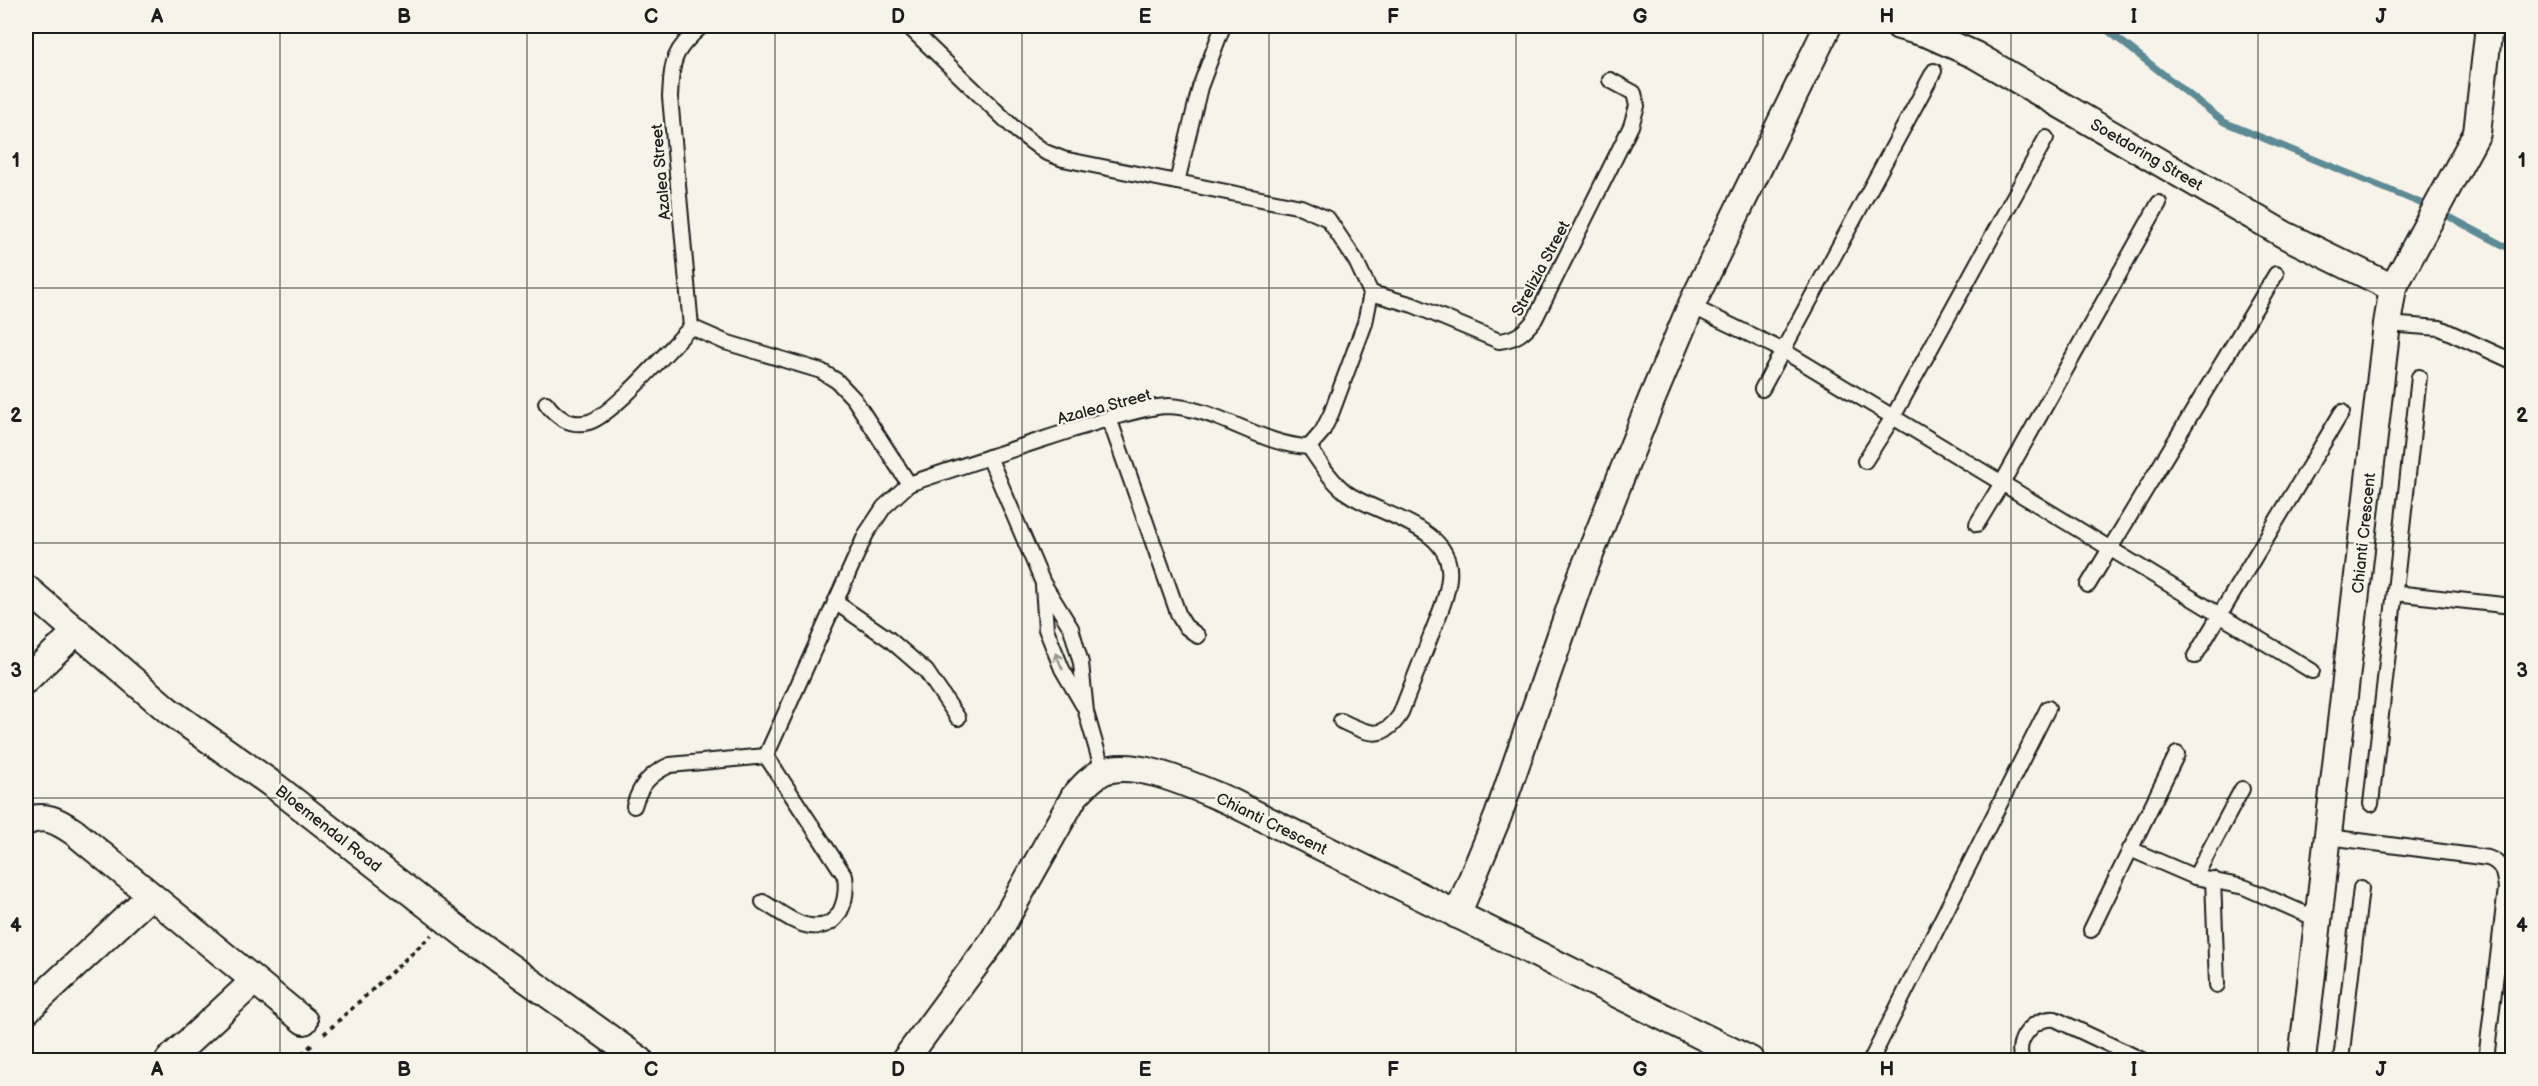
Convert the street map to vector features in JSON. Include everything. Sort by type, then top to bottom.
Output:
[{"type":"street","points":[[1457,915],[1498,816],[1581,577],[1691,306],[1828,26]]},
{"type":"street","name":"Soetdoring Street","points":[[1899,26],[1928,33],[1975,55],[2285,235],[2393,288]]},
{"type":"street","name":"Chianti Crescent","points":[[2302,1060],[2393,288],[2477,133],[2489,26]]},
{"type":"street","name":"Bloemendal Road","points":[[26,588],[169,711],[276,787],[448,921],[640,1060]]},
{"type":"street","points":[[26,680],[77,632]]},
{"type":"street","name":"Chianti Crescent","points":[[1103,771],[1141,770],[1171,777],[1227,800],[1750,1060]]},
{"type":"street","points":[[905,1060],[993,941],[1074,797],[1086,783],[1103,771]]},
{"type":"street","points":[[26,822],[37,817],[44,817],[65,826],[304,1021]]},
{"type":"street","points":[[26,1011],[150,896]]},
{"type":"street","points":[[169,1060],[254,981]]},
{"type":"lane","name":"Azalea Street","points":[[691,327],[670,97],[672,69],[677,51],[702,26]]},
{"type":"lane","points":[[908,26],[1017,131],[1045,152],[1063,159],[1317,212],[1328,219],[1356,261],[1371,293],[1365,323],[1331,414],[1322,432],[1309,447],[1336,484],[1349,494],[1423,531],[1435,541],[1448,559],[1449,576],[1444,602],[1400,715],[1390,729],[1377,734],[1360,730],[1341,721]]},
{"type":"lane","points":[[1177,182],[1200,87],[1223,26]]},
{"type":"lane","points":[[1762,388],[1934,71]]},
{"type":"lane","name":"Strelizia Street","points":[[1371,293],[1413,305],[1499,341],[1512,339],[1523,333],[1535,319],[1631,126],[1636,106],[1634,93],[1610,80]]},
{"type":"lane","points":[[1865,461],[1893,417],[2046,138]]},
{"type":"lane","points":[[1977,524],[2159,203]]},
{"type":"lane","points":[[2088,585],[2276,274]]},
{"type":"lane","points":[[1691,306],[1784,351],[2312,671]]},
{"type":"lane","points":[[2387,324],[2440,328],[2512,361]]},
{"type":"lane","points":[[546,403],[555,416],[570,422],[589,422],[608,412],[691,327],[725,342],[821,371],[837,381],[854,399],[909,484],[884,507],[866,534],[766,756]]},
{"type":"lane","points":[[2371,804],[2419,377]]},
{"type":"lane","name":"Azalea Street","points":[[909,484],[1109,418],[1167,406],[1186,408],[1289,446],[1309,447]]},
{"type":"lane","points":[[2195,656],[2342,412]]},
{"type":"lane","points":[[1109,418],[1179,616],[1185,626],[1198,636]]},
{"type":"lane","points":[[989,457],[1043,583],[1071,628],[1081,663],[1086,712],[1103,771]]},
{"type":"lane","points":[[1043,583],[1046,629],[1062,669],[1086,712]]},
{"type":"lane","points":[[2395,593],[2512,606]]},
{"type":"lane","points":[[835,602],[889,639],[926,671],[958,718]]},
{"type":"lane","points":[[1871,1060],[2048,708]]},
{"type":"lane","points":[[2091,930],[2177,754]]},
{"type":"lane","points":[[634,806],[646,780],[657,771],[670,765],[766,756]]},
{"type":"lane","points":[[763,902],[801,924],[812,927],[825,924],[836,917],[846,903],[847,890],[845,876],[766,756]]},
{"type":"lane","points":[[2194,876],[2242,789]]},
{"type":"lane","points":[[2329,837],[2488,858],[2499,864],[2504,873],[2506,888],[2486,1060]]},
{"type":"lane","points":[[2130,849],[2194,876],[2244,887],[2319,920]]},
{"type":"lane","points":[[2213,879],[2217,985]]},
{"type":"lane","points":[[2341,1060],[2361,888]]},
{"type":"lane","points":[[2022,1060],[2019,1046],[2029,1029],[2047,1018],[2055,1019],[2142,1060]]},
{"type":"path","points":[[295,1060],[448,921]]},
{"type":"waterway","points":[[2102,26],[2224,122],[2430,207]]},
{"type":"waterway","points":[[2440,212],[2512,250]]}]
